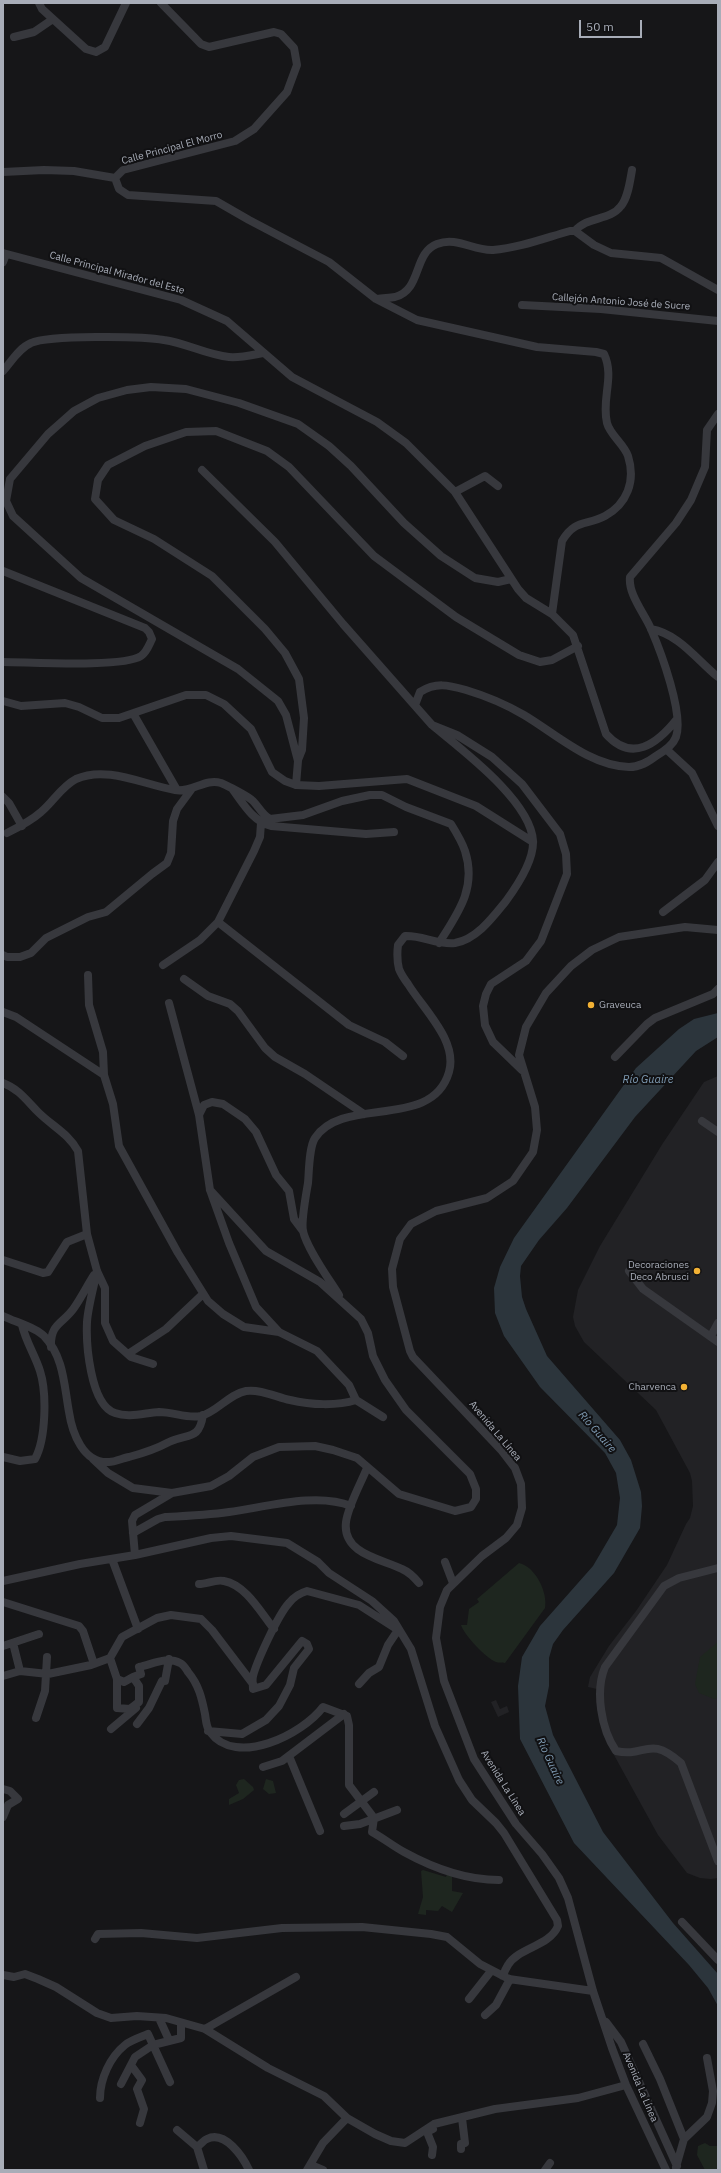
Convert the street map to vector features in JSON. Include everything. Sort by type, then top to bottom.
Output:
[{"type":"street","points":[[39,3],[42,9],[86,49],[96,52],[105,47],[126,3]]},
{"type":"street","name":"Calle Principal El Morro","points":[[161,3],[201,44],[209,47],[274,32],[281,34],[294,48],[297,66],[287,92],[254,130],[235,141],[123,170],[115,178],[119,189],[128,195],[216,201],[329,262],[376,299],[417,320],[537,347],[604,354],[609,365],[605,413],[607,426],[622,445],[628,456],[630,488],[622,504],[604,517],[579,523],[568,531],[562,541],[552,614]]},
{"type":"street","points":[[14,37],[34,32],[53,19]]},
{"type":"street","points":[[3,172],[44,170],[74,171],[115,178]]},
{"type":"street","points":[[376,299],[395,297],[405,292],[414,282],[425,254],[435,244],[452,240],[490,250],[504,248],[575,231],[585,222],[610,214],[621,206],[632,170]]},
{"type":"street","points":[[575,231],[611,253],[661,258],[718,290]]},
{"type":"street","points":[[3,262],[5,253]]},
{"type":"street","name":"Calle Principal Mirador del Este","points":[[5,253],[181,300],[227,321],[292,376],[377,422],[406,443],[455,492],[511,579],[526,598],[552,614],[573,635],[578,646],[606,734],[615,744],[627,749],[642,748],[667,732],[677,719]]},
{"type":"street","name":"Callejón Antonio José de Sucre","points":[[522,305],[601,309],[718,321]]},
{"type":"street","points":[[3,371],[22,349],[31,343],[46,339],[142,337],[165,340],[228,357],[242,357],[263,353]]},
{"type":"street","points":[[298,761],[286,715],[278,701],[238,668],[80,578],[13,516],[6,501],[10,479],[48,434],[74,411],[98,398],[127,390],[151,387],[186,389],[240,403],[298,424],[334,451],[404,523],[441,556],[475,578],[498,582],[511,579]]},
{"type":"street","points":[[414,705],[420,692],[430,686],[449,686],[479,694],[523,714],[586,754],[606,763],[629,767],[644,765],[666,749],[676,737],[677,719],[674,694],[651,629],[629,585],[630,577],[676,523],[691,500],[705,467],[707,430],[718,414]]},
{"type":"street","points":[[296,785],[298,761],[302,750],[304,718],[299,679],[285,653],[265,629],[212,576],[154,539],[114,520],[101,507],[95,499],[98,480],[108,465],[145,446],[186,432],[216,431],[267,451],[289,467],[374,556],[456,618],[519,655],[540,662],[552,660],[578,646]]},
{"type":"street","points":[[202,470],[275,542],[343,624],[432,724],[493,776],[524,814],[530,827],[533,842],[528,864],[508,898],[490,922],[471,936],[456,943],[439,943],[416,936],[405,936],[398,945],[397,956],[400,970],[448,1041],[451,1059],[444,1084],[434,1096],[418,1104],[383,1113],[364,1114],[332,1123],[315,1138],[310,1161],[303,1231]]},
{"type":"street","points":[[455,492],[485,476],[498,486]]},
{"type":"street","points":[[3,571],[145,628],[152,638],[147,651],[140,657],[129,660],[91,663],[3,662]]},
{"type":"street","points":[[651,629],[663,631],[678,640],[718,677]]},
{"type":"street","points":[[3,701],[21,706],[65,703],[79,707],[102,718],[119,718],[134,715],[186,695],[206,695],[224,704],[251,729],[272,772],[285,781],[296,785],[357,784],[408,778],[476,806],[533,842]]},
{"type":"street","points":[[134,715],[177,790]]},
{"type":"street","points":[[432,724],[457,735],[492,757],[522,784],[560,834],[566,854],[567,874],[541,941],[526,961],[492,984],[486,994],[483,1006],[485,1024],[493,1042],[522,1070]]},
{"type":"street","points":[[666,749],[692,773],[718,826]]},
{"type":"street","points":[[7,833],[22,826],[42,812],[62,788],[77,779],[94,775],[112,775],[177,790],[191,790],[208,782],[221,783],[250,798],[270,819],[303,815],[342,801],[370,795],[382,795],[406,807],[451,824],[465,850],[469,865],[469,882],[463,905],[439,943]]},
{"type":"street","points":[[3,955],[20,957],[31,953],[46,938],[88,918],[106,912],[167,863],[171,853],[173,821],[177,809],[191,790]]},
{"type":"street","points":[[233,790],[250,812],[261,823],[271,826],[366,834],[394,832]]},
{"type":"street","points":[[3,797],[9,803],[22,826]]},
{"type":"street","points":[[163,965],[200,940],[218,922],[254,851],[260,837],[261,823]]},
{"type":"street","points":[[663,912],[705,880],[718,862]]},
{"type":"street","points":[[218,922],[349,1025],[385,1042],[403,1056]]},
{"type":"street","name":"Avenida La Línea","points":[[666,2170],[626,2085],[593,1991],[568,1898],[559,1878],[542,1854],[508,1812],[474,1759],[444,1681],[436,1644],[440,1607],[447,1590],[482,1556],[506,1538],[517,1525],[522,1508],[521,1484],[515,1468],[502,1451],[413,1357],[392,1287],[392,1269],[400,1239],[411,1224],[436,1211],[487,1198],[513,1181],[533,1152],[537,1130],[535,1107],[518,1055],[526,1027],[546,993],[571,966],[592,950],[619,937],[685,927],[718,930]]},
{"type":"street","points":[[88,975],[89,1005],[103,1052],[104,1075],[112,1104],[119,1146],[178,1254],[203,1294],[208,1301],[223,1314],[244,1327],[279,1332],[317,1351],[349,1385],[356,1400],[383,1417]]},
{"type":"street","points":[[184,979],[208,996],[230,1004],[238,1011],[265,1048],[275,1057],[305,1074],[364,1114]]},
{"type":"street","points":[[614,1057],[655,1018],[713,994],[718,989]]},
{"type":"street","points":[[169,1003],[199,1115],[210,1190],[256,1307],[279,1332]]},
{"type":"street","points":[[3,1012],[16,1017],[104,1075]]},
{"type":"street","points":[[3,1082],[15,1088],[38,1112],[76,1146],[78,1151],[87,1234],[96,1271],[105,1288],[105,1323],[113,1341],[131,1357],[153,1364]]},
{"type":"street","points":[[199,1115],[204,1105],[212,1102],[223,1104],[245,1119],[256,1132],[276,1175],[289,1191],[294,1219],[303,1231],[322,1268],[345,1304]]},
{"type":"street","points":[[702,1121],[718,1132]]},
{"type":"street","points":[[3,1316],[35,1329],[44,1336],[62,1366],[69,1413],[77,1442],[108,1473],[133,1488],[172,1493],[211,1486],[229,1476],[253,1457],[279,1447],[315,1446],[357,1458],[399,1494],[455,1511],[471,1507],[476,1498],[476,1489],[470,1474],[406,1410],[385,1380],[373,1356],[368,1333],[362,1318],[320,1282],[266,1251],[210,1190]]},
{"type":"street","points":[[3,1260],[43,1273],[48,1272],[67,1242],[87,1234]]},
{"type":"street","points":[[50,1347],[50,1337],[54,1328],[74,1308],[96,1271]]},
{"type":"street","points":[[96,1271],[87,1320],[88,1346],[93,1384],[105,1406],[113,1413],[129,1416],[146,1412],[167,1412],[191,1417],[203,1415],[246,1391],[263,1392],[292,1400],[342,1404],[356,1400]]},
{"type":"street","points":[[629,1271],[643,1289],[718,1342]]},
{"type":"street","points":[[128,1354],[166,1329],[203,1294]]},
{"type":"street","points":[[711,1336],[718,1323]]},
{"type":"street","points":[[3,1457],[20,1461],[35,1459],[40,1450],[44,1410],[43,1383],[40,1370],[31,1353],[22,1325]]},
{"type":"street","points":[[91,1457],[108,1462],[154,1450],[180,1437],[192,1436],[201,1428],[203,1415]]},
{"type":"street","points":[[367,1468],[346,1522],[353,1544],[361,1552],[402,1569],[419,1583]]},
{"type":"street","points":[[135,1555],[132,1521],[135,1515],[172,1493]]},
{"type":"street","points":[[133,1533],[158,1519],[165,1518],[228,1512],[322,1500],[339,1501],[351,1506]]},
{"type":"street","points":[[3,1581],[80,1564],[135,1555],[211,1538],[232,1536],[287,1543],[318,1562],[329,1573],[372,1601],[394,1621],[398,1630],[411,1649],[435,1726],[459,1780],[472,1800],[496,1823],[504,1833],[556,1920],[558,1926],[552,1936],[513,1958],[508,1964],[506,1978],[496,2006],[486,2015]]},
{"type":"street","points":[[112,1559],[138,1629]]},
{"type":"street","points":[[445,1562],[454,1583]]},
{"type":"street","points":[[718,1568],[679,1578],[664,1586],[605,1667],[601,1676],[599,1692],[609,1737],[616,1751],[623,1753],[649,1748],[658,1748],[670,1753],[681,1763],[718,1861]]},
{"type":"street","points":[[199,1584],[223,1581],[235,1586],[249,1598],[274,1629]]},
{"type":"street","points":[[252,1684],[252,1677],[274,1629],[290,1602],[307,1592],[359,1605],[398,1630]]},
{"type":"street","points":[[3,1602],[79,1626],[83,1631],[94,1664]]},
{"type":"street","points":[[3,1676],[20,1671],[46,1674],[94,1664],[110,1658],[122,1637],[157,1618],[171,1615],[201,1619],[212,1630],[252,1684],[253,1688],[266,1685],[298,1648],[302,1641],[307,1644],[309,1649],[294,1668],[290,1685],[279,1706],[266,1720],[242,1734],[208,1730]]},
{"type":"street","points":[[359,1684],[369,1673],[379,1667],[388,1645],[398,1630]]},
{"type":"street","points":[[3,1646],[39,1634]]},
{"type":"street","points":[[13,1643],[20,1671]]},
{"type":"street","points":[[36,1718],[45,1691],[47,1657]]},
{"type":"street","points":[[110,1658],[117,1679],[118,1708],[130,1709],[139,1702]]},
{"type":"street","points":[[117,1679],[124,1682],[141,1674],[139,1667],[169,1659],[182,1663],[193,1678],[201,1694],[208,1730],[218,1741],[252,1748],[280,1739],[316,1716],[323,1707],[344,1714],[349,1725],[349,1785],[374,1820],[372,1832],[403,1852],[460,1876],[476,1880],[498,1880]]},
{"type":"street","points":[[137,1724],[149,1708],[162,1681],[165,1681],[169,1659]]},
{"type":"street","points":[[111,1730],[138,1706],[139,1686],[133,1677]]},
{"type":"street","points":[[263,1767],[282,1761],[344,1714]]},
{"type":"street","points":[[289,1756],[320,1831]]},
{"type":"street","points":[[3,1789],[10,1791],[18,1799],[8,1805],[3,1817]]},
{"type":"street","points":[[344,1814],[374,1792]]},
{"type":"street","points":[[344,1826],[374,1820],[397,1810]]},
{"type":"street","points":[[682,1922],[718,1960]]},
{"type":"street","points":[[95,1939],[98,1934],[106,1932],[141,1933],[197,1938],[282,1928],[362,1927],[447,1937],[491,1971],[506,1978],[593,1991]]},
{"type":"street","points":[[469,1999],[491,1971]]},
{"type":"street","points":[[3,1975],[14,1977],[25,1974],[38,1979],[56,1987],[97,2013],[111,2018],[137,2016],[159,2018],[205,2029],[268,2068],[324,2096],[347,2118],[375,2134],[392,2141],[405,2143],[434,2124],[495,2109],[578,2098],[626,2085]]},
{"type":"street","points":[[205,2029],[296,1977]]},
{"type":"street","points":[[159,2018],[169,2040]]},
{"type":"street","points":[[604,2020],[621,2042],[676,2168]]},
{"type":"street","points":[[121,2084],[135,2057],[153,2045],[181,2038],[181,2023]]},
{"type":"street","points":[[100,2098],[100,2086],[112,2059],[126,2044],[148,2034],[170,2082]]},
{"type":"street","points":[[643,2044],[660,2079],[684,2139]]},
{"type":"street","points":[[676,2168],[684,2139],[707,2117],[712,2102],[713,2091],[707,2058]]},
{"type":"street","points":[[131,2065],[142,2080],[137,2089],[144,2109],[140,2123]]},
{"type":"street","points":[[323,2170],[309,2167],[323,2143],[347,2118]]},
{"type":"street","points":[[460,2149],[461,2144],[465,2143],[462,2118]]},
{"type":"street","points":[[432,2155],[434,2147],[427,2132],[437,2128],[434,2124]]},
{"type":"street","points":[[177,2130],[197,2147],[204,2170]]},
{"type":"street","points":[[197,2147],[207,2138],[225,2140],[235,2148],[249,2170]]},
{"type":"shaded area","points":[[718,1076],[718,1878],[711,1879],[700,1878],[687,1873],[658,1835],[614,1755],[597,1689],[588,1687],[590,1677],[609,1646],[636,1611],[667,1565],[690,1518],[693,1506],[692,1481],[690,1473],[656,1410],[584,1342],[575,1326],[573,1317],[578,1290],[600,1246],[663,1143],[704,1082]]},
{"type":"shaded area","points":[[519,1563],[525,1565],[531,1570],[540,1581],[545,1595],[545,1608],[505,1663],[497,1662],[492,1660],[476,1646],[461,1625],[467,1625],[469,1609],[479,1602],[477,1599]]},
{"type":"shaded area","points":[[718,1642],[718,1698],[714,1699],[699,1693],[695,1684],[700,1657]]},
{"type":"shaded area","points":[[496,1700],[500,1709],[507,1706],[509,1712],[498,1717],[491,1702]]},
{"type":"shaded area","points":[[244,1779],[253,1787],[254,1790],[243,1799],[229,1805],[229,1799],[239,1793],[236,1785],[239,1780]]},
{"type":"shaded area","points":[[266,1779],[273,1781],[276,1793],[269,1794],[263,1789]]},
{"type":"shaded area","points":[[423,1870],[446,1877],[447,1873],[452,1875],[452,1891],[463,1893],[452,1912],[442,1906],[438,1911],[426,1910],[426,1915],[418,1914],[423,1897],[421,1871]]},
{"type":"shaded area","points":[[705,2143],[710,2146],[718,2146],[718,2170],[705,2170],[697,2155],[698,2146]]},
{"type":"water","name":"Río Guaire","points":[[718,1013],[718,1037],[696,1051],[635,1117],[567,1208],[539,1240],[521,1266],[520,1276],[522,1297],[526,1309],[547,1356],[620,1440],[631,1460],[641,1492],[642,1506],[640,1528],[614,1573],[563,1630],[553,1644],[549,1658],[549,1686],[545,1706],[553,1735],[603,1832],[673,1923],[718,1974],[718,2006],[708,1988],[689,1965],[574,1843],[520,1739],[518,1686],[522,1657],[540,1626],[593,1566],[617,1525],[620,1498],[616,1473],[605,1453],[540,1387],[504,1336],[495,1313],[494,1288],[500,1267],[514,1238],[636,1068],[679,1029],[694,1019]]},
{"type":"place","name":"Graveuca","points":[[591,1005]]},
{"type":"place","name":"Decoraciones Deco Abrusci","points":[[697,1271]]},
{"type":"place","name":"Charvenca","points":[[684,1387]]}]
